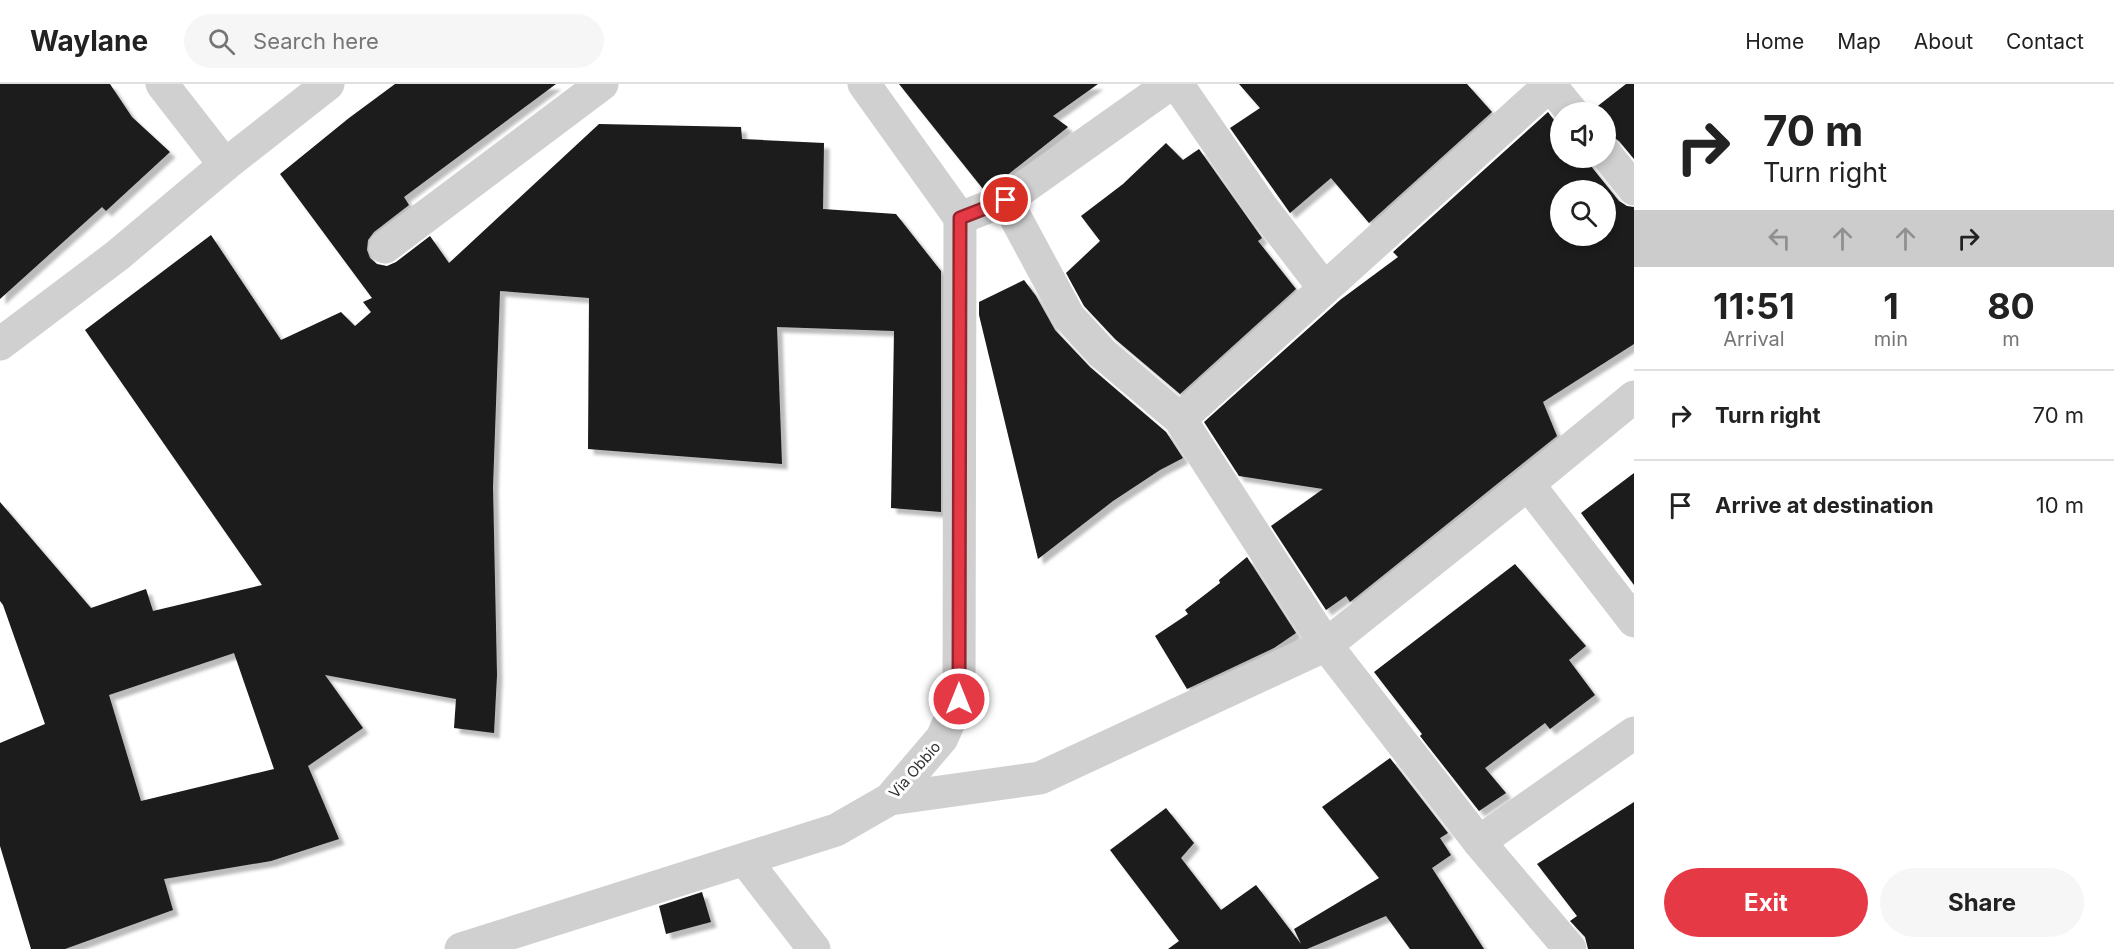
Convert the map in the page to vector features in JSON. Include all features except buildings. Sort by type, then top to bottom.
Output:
[{"type":"street","points":[[162,84],[225,165]]},
{"type":"street","points":[[0,344],[118,255],[225,165],[328,84]]},
{"type":"street","points":[[385,247],[602,84]]},
{"type":"street","points":[[864,84],[960,218],[1006,200],[1170,84]]},
{"type":"street","points":[[1177,84],[1261,206],[1324,288]]},
{"type":"street","points":[[1180,419],[1550,84],[1564,102]]},
{"type":"street","points":[[1616,167],[1634,189]]},
{"type":"street","points":[[1006,200],[1069,316],[1102,353],[1180,419],[1326,645],[1479,842],[1570,949]]},
{"type":"street","name":"Via Obbio","points":[[461,949],[836,830],[890,800],[942,738],[959,699],[960,218]]},
{"type":"street","points":[[890,800],[1040,778],[1326,645],[1634,397]]},
{"type":"street","points":[[1528,484],[1634,621]]},
{"type":"street","points":[[1479,842],[1634,733]]},
{"type":"street","points":[[745,860],[814,949]]},
{"type":"route","points":[[959,699],[960,218],[1006,200]]}]
